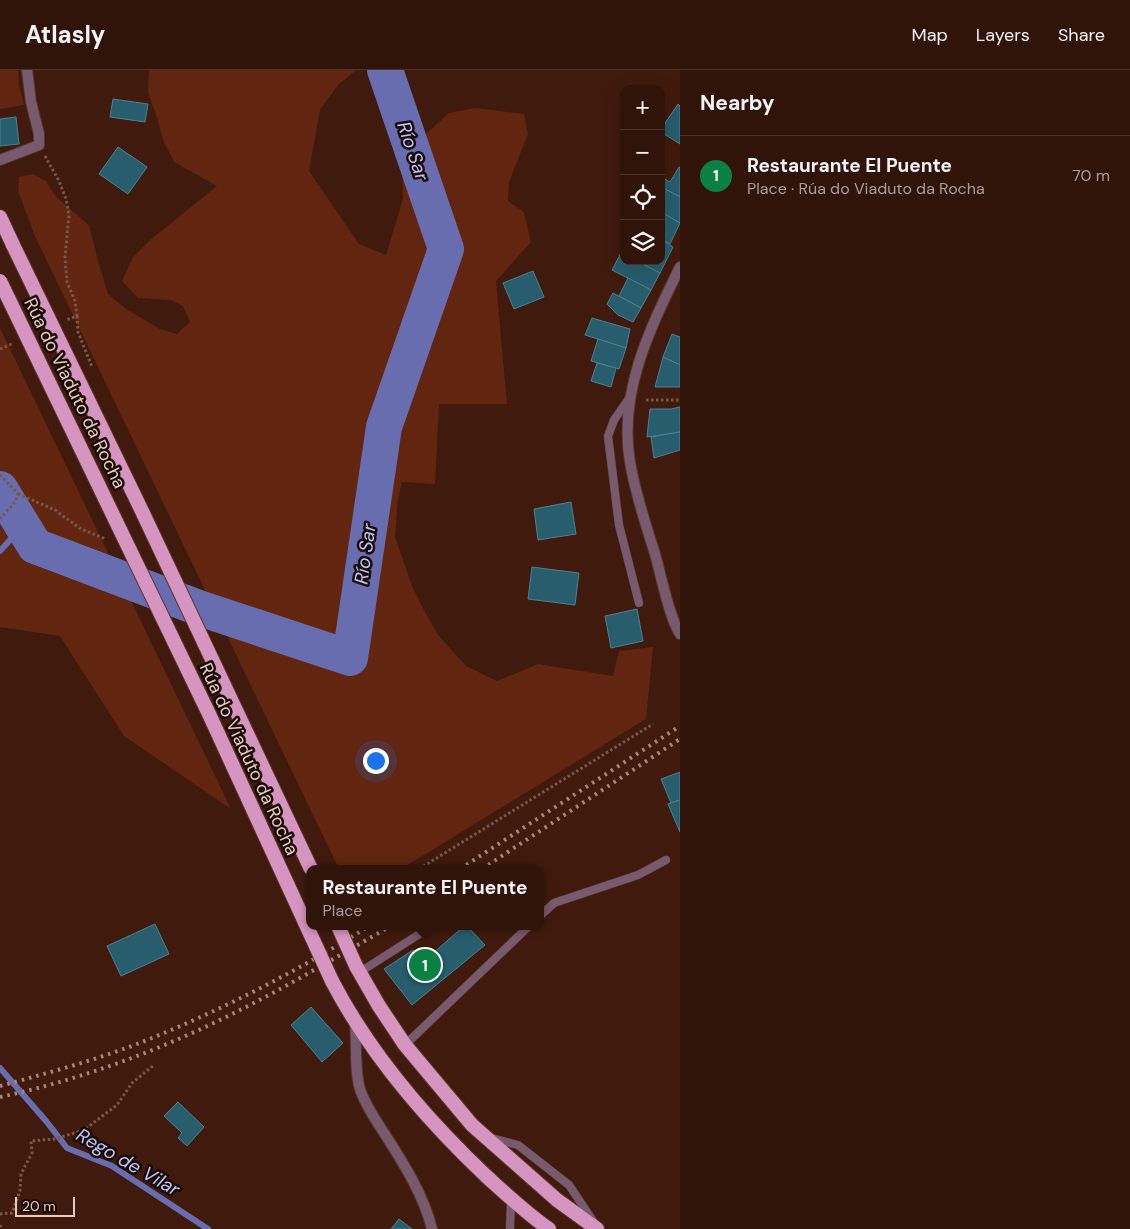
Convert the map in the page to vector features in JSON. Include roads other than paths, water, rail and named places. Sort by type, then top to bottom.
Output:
[{"type":"highway","name":"Rúa do Viaduto da Rocha","points":[[0,217],[140,507],[309,865]]},
{"type":"highway","name":"Rúa do Viaduto da Rocha","points":[[0,281],[208,714],[306,925]]},
{"type":"highway","name":"Rúa do Viaduto da Rocha","points":[[308,930],[332,981],[355,1022],[384,1062],[451,1142],[527,1214],[549,1229]]},
{"type":"highway","points":[[340,930],[358,969],[379,1006],[405,1045],[472,1125],[557,1200],[598,1229]]},
{"type":"street","points":[[0,160],[39,145],[39,134],[31,102],[28,70]]},
{"type":"street","points":[[680,267],[648,334],[636,370],[626,430],[630,464],[676,629],[680,634]]},
{"type":"street","points":[[355,1022],[360,1090],[365,1102],[395,1150],[418,1193],[432,1229]]},
{"type":"lane","points":[[630,397],[614,420],[608,436],[619,525],[639,603]]},
{"type":"lane","points":[[544,912],[554,903],[638,876],[666,860]]},
{"type":"lane","points":[[358,969],[425,930]]},
{"type":"lane","points":[[405,1045],[525,930]]},
{"type":"lane","points":[[510,1229],[511,1198]]},
{"type":"waterway","name":"Río Sar","points":[[0,489],[35,546],[199,608],[350,658],[384,427],[446,249],[385,70]]},
{"type":"waterway","name":"Rego de Vilar","points":[[0,551],[23,526]]},
{"type":"waterway","name":"Rego de Vilar","points":[[0,1068],[67,1148],[112,1166],[208,1229]]},
{"type":"railway","points":[[466,865],[680,726]]},
{"type":"railway","points":[[488,865],[680,739]]},
{"type":"railway","points":[[0,1086],[107,1055],[171,1030],[258,989],[315,959],[362,930]]},
{"type":"railway","points":[[0,1097],[93,1072],[184,1037],[261,999],[384,930]]},
{"type":"place","name":"Restaurante El Puente","points":[[425,965]]}]
